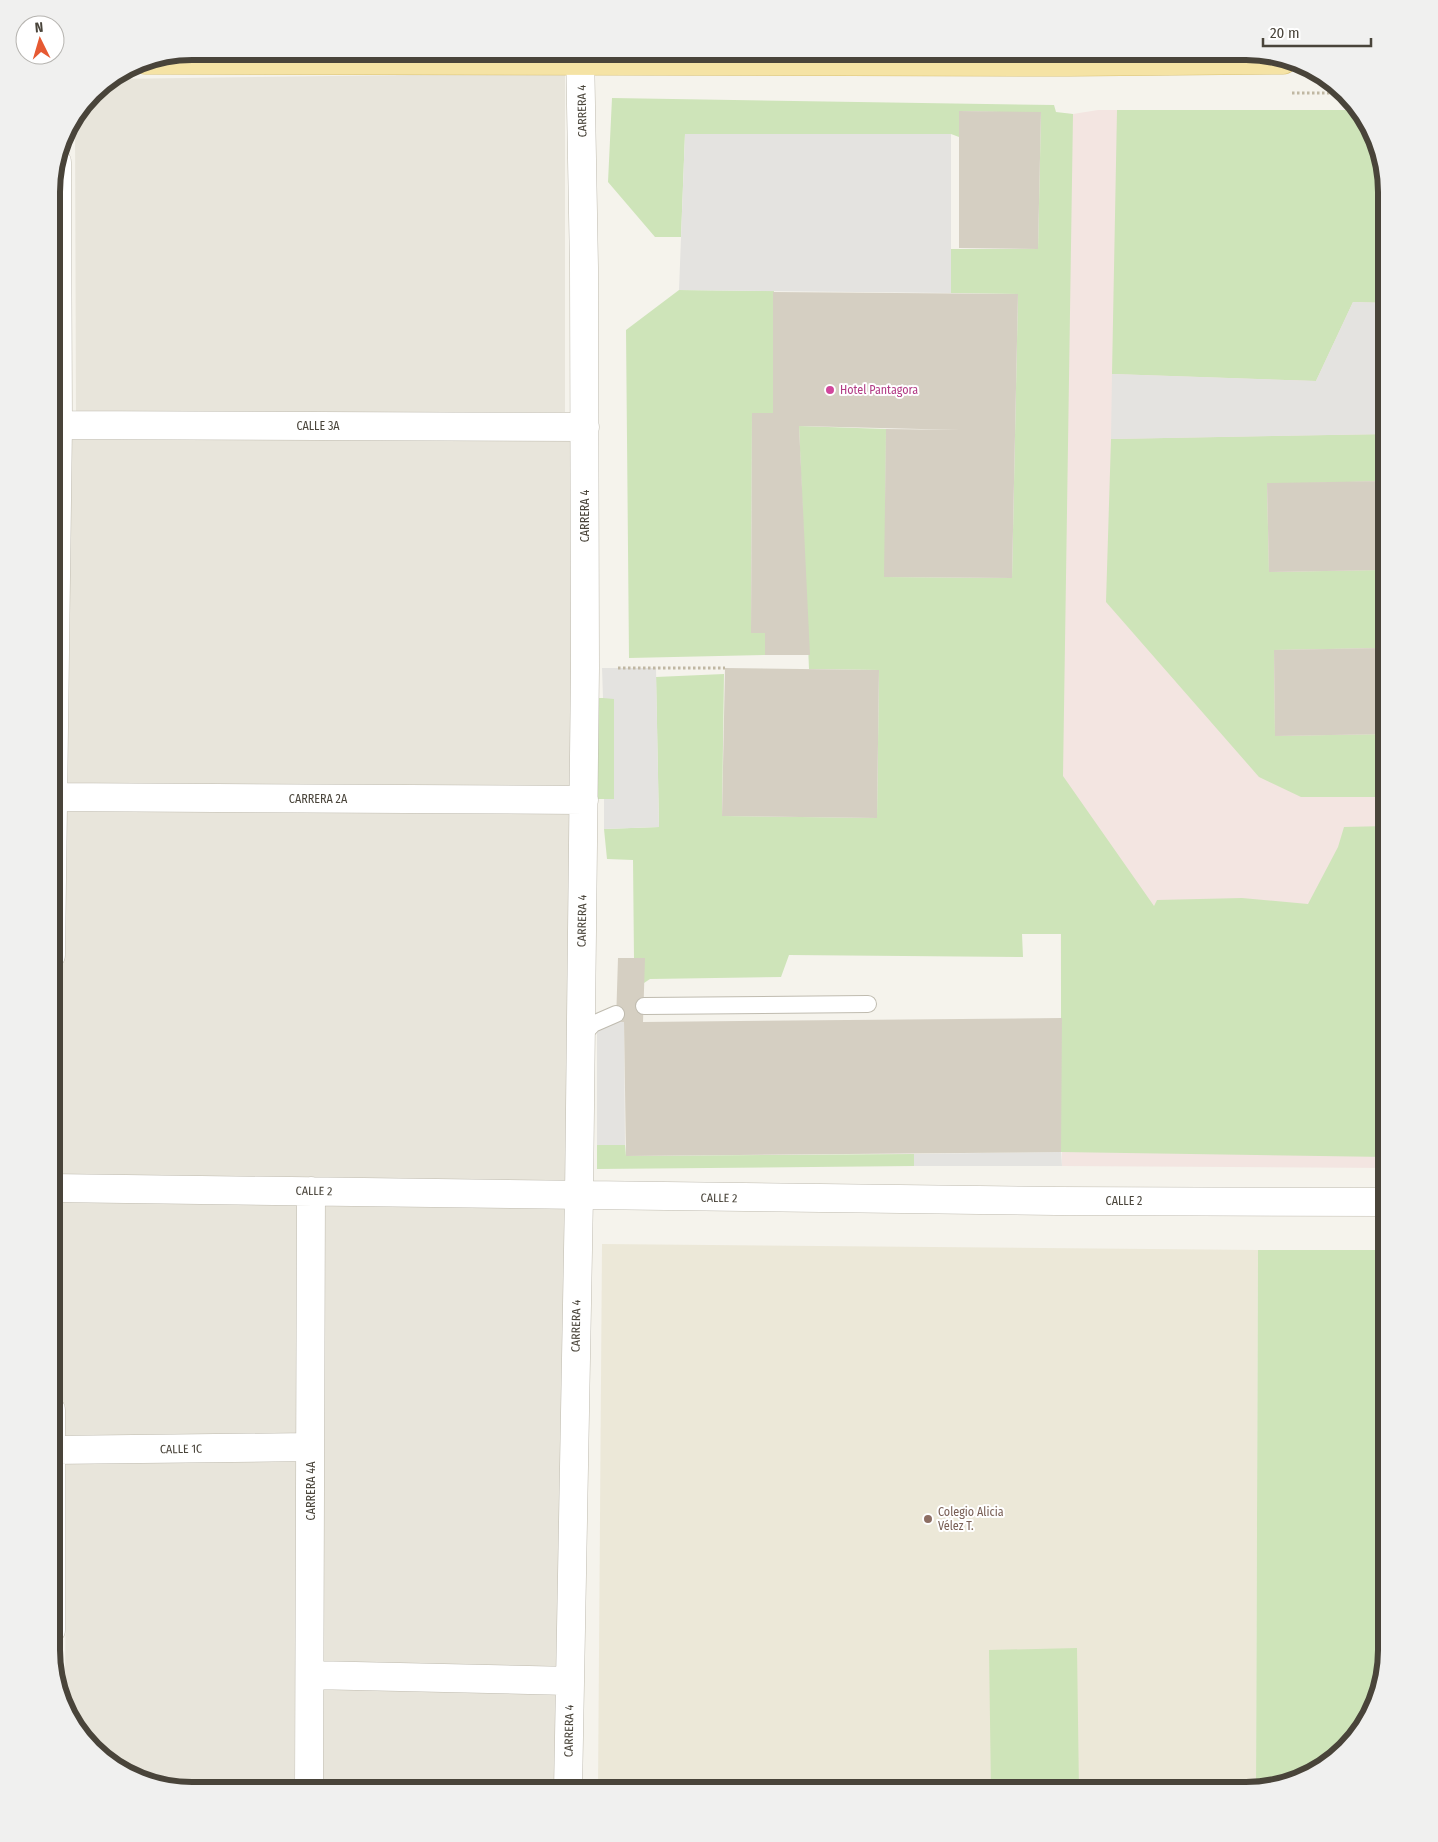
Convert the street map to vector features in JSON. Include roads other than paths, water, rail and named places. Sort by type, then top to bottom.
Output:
[{"type":"street","name":"CARRERA 4","points":[[568,1782],[579,1196],[585,668],[585,427],[580,60]]},
{"type":"street","name":"CALLE 3A","points":[[60,425],[585,427]]},
{"type":"street","name":"CARRERA 2A","points":[[60,797],[584,800]]},
{"type":"street","name":"CALLE 2","points":[[60,1188],[579,1196],[1378,1202]]},
{"type":"street","name":"CARRERA 4A","points":[[309,1782],[312,1191]]},
{"type":"street","name":"CALLE 1C","points":[[60,1450],[310,1447]]},
{"type":"street","points":[[311,1675],[570,1681]]},
{"type":"lane","points":[[644,1006],[868,1004]]},
{"type":"lane","points":[[581,1037],[593,1024],[616,1014]]},
{"type":"place","name":"Hotel Pantagora","points":[[830,390]]},
{"type":"place","name":"Colegio Alicia Vélez T.","points":[[928,1519]]}]
